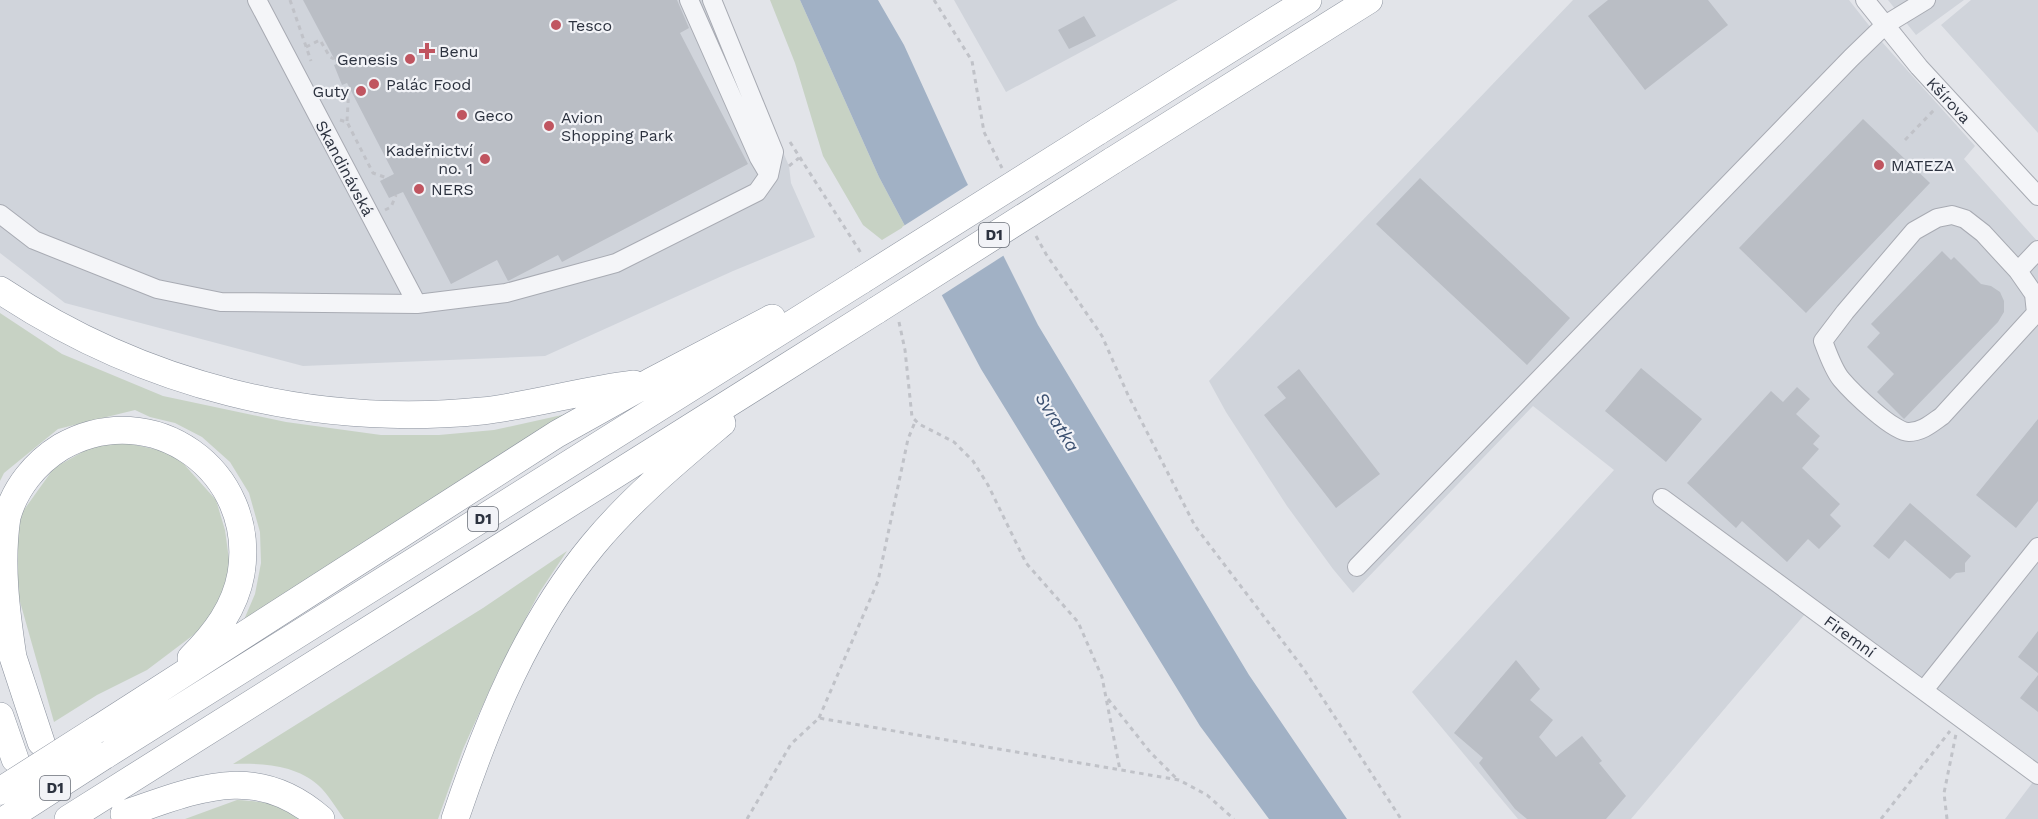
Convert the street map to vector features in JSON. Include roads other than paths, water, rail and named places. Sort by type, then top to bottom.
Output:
[{"type":"highway","name":"D1","points":[[6,819],[1308,0]]},
{"type":"highway","name":"D1","points":[[68,819],[791,364],[888,316],[1112,161],[1369,0]]},
{"type":"highway","points":[[0,791],[557,434],[775,316],[862,280]]},
{"type":"highway","points":[[0,290],[74,335],[152,369],[233,394],[316,410],[390,415],[463,412],[524,405],[604,388],[650,382]]},
{"type":"highway","points":[[455,819],[480,747],[508,679],[562,587],[593,544],[662,474],[791,364]]},
{"type":"highway","points":[[13,657],[3,591],[2,551],[7,519],[19,489],[40,463],[54,452],[84,436],[118,430],[152,434],[176,443],[198,456],[221,482],[237,512],[243,545],[241,575],[232,603],[224,618],[205,644],[159,689]]},
{"type":"highway","points":[[0,618],[41,742]]},
{"type":"highway","points":[[120,817],[263,696]]},
{"type":"highway","points":[[0,716],[15,759]]},
{"type":"highway","points":[[120,817],[204,788],[237,785],[254,786],[282,794],[302,804],[321,819]]},
{"type":"street","name":"Skandinávská","points":[[257,0],[417,304]]},
{"type":"street","points":[[689,0],[759,158],[769,175]]},
{"type":"street","points":[[0,214],[34,240],[157,289],[221,302],[417,304],[506,293],[616,263],[757,192],[769,175],[774,152],[712,0]]},
{"type":"street","name":"Kšírova","points":[[1865,0],[1919,67],[2038,196]]},
{"type":"street","points":[[1357,567],[1885,25],[1926,0]]},
{"type":"street","points":[[1952,215],[1965,219],[1983,233],[2018,271],[2034,294],[2036,313],[1942,416],[1924,429],[1908,433],[1889,425],[1840,378],[1824,341],[1845,312],[1914,231],[1937,218],[1952,215]]},
{"type":"street","points":[[2018,271],[2038,250]]},
{"type":"street","name":"Firemní","points":[[1662,498],[2038,775]]},
{"type":"street","points":[[1924,690],[2038,547]]},
{"type":"water","name":"Svratka","points":[[800,0],[878,0],[904,45],[965,179],[1038,325],[1249,675],[1347,819],[1269,819],[1200,726],[981,369],[879,177]]},
{"type":"place","name":"Tesco","points":[[556,25]]},
{"type":"place","name":"Benu","points":[[427,51]]},
{"type":"place","name":"Genesis","points":[[410,59]]},
{"type":"place","name":"Palác Food","points":[[374,84]]},
{"type":"place","name":"Guty","points":[[361,91]]},
{"type":"place","name":"Geco","points":[[462,115]]},
{"type":"place","name":"Avion Shopping Park","points":[[549,126]]},
{"type":"place","name":"Kadeřnictví no. 1","points":[[485,159]]},
{"type":"place","name":"MATEZA","points":[[1879,165]]},
{"type":"place","name":"NERS","points":[[419,189]]}]
